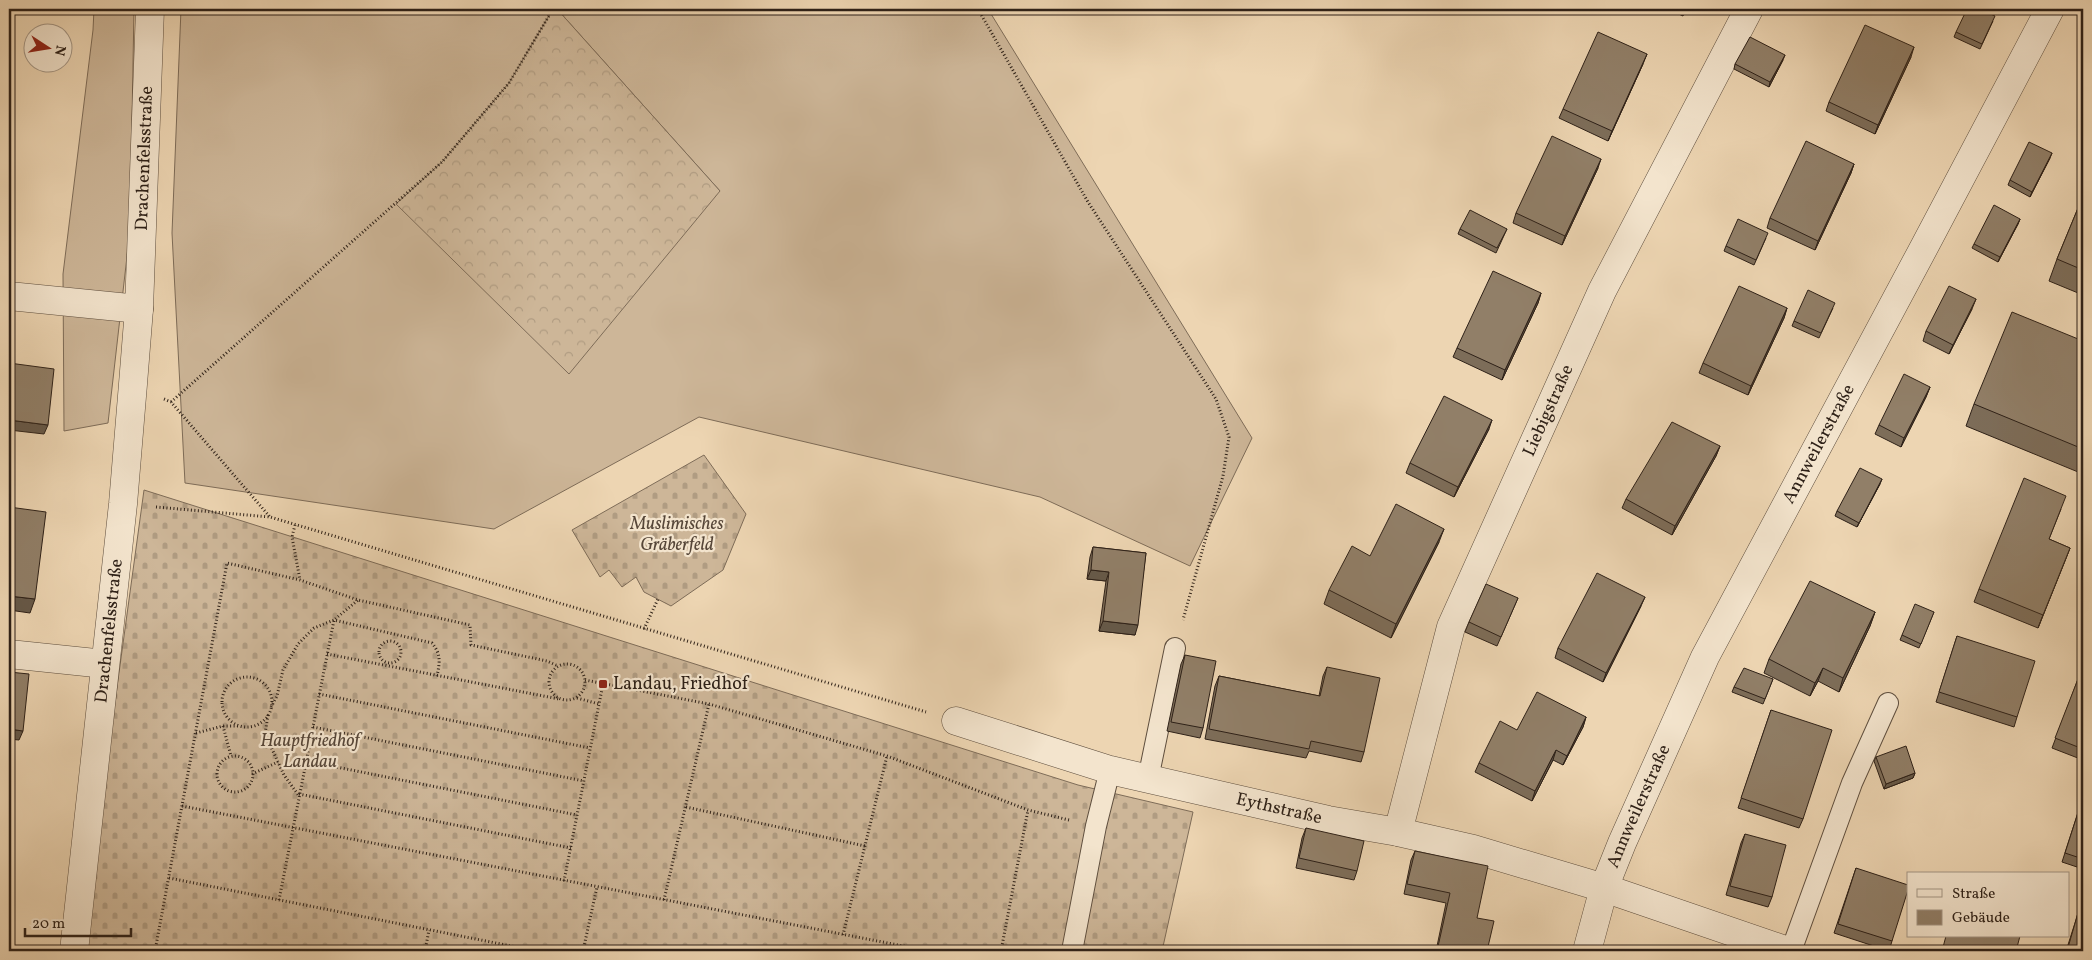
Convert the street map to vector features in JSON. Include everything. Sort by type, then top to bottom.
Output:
[{"type":"street","name":"Drachenfelsstraße","points":[[74,951],[123,504],[133,384],[139,308],[150,9]]},
{"type":"street","name":"Liebigstraße","points":[[1398,832],[1451,627],[1602,291],[1749,9]]},
{"type":"street","name":"Annweilerstraße","points":[[1587,951],[1604,888],[1642,796],[1705,657],[1922,254],[2050,9]]},
{"type":"street","points":[[9,296],[139,308]]},
{"type":"street","points":[[9,654],[105,664]]},
{"type":"street","name":"Eythstraße","points":[[956,721],[1110,770],[1328,820],[1398,832],[1473,849],[1604,888]]},
{"type":"street","name":"Annweilerstraße","points":[[1604,888],[1790,951]]},
{"type":"lane","points":[[1148,779],[1176,648]]},
{"type":"lane","points":[[1790,951],[1852,782],[1888,703]]},
{"type":"lane","points":[[1072,951],[1096,826],[1110,770]]},
{"type":"path","points":[[171,402],[442,162],[509,82],[553,9]]},
{"type":"path","points":[[978,9],[1088,202],[1216,399],[1229,437],[1223,476],[1176,648]]},
{"type":"path","points":[[133,384],[171,402],[270,517]]},
{"type":"path","points":[[123,504],[270,517],[956,721]]},
{"type":"path","points":[[295,525],[292,537],[300,580]]},
{"type":"path","points":[[156,951],[227,563],[300,580],[358,600],[470,625],[471,644],[547,661],[558,666]]},
{"type":"path","points":[[644,629],[658,599]]},
{"type":"path","points":[[358,600],[334,620],[314,628],[298,644],[283,670],[277,696],[271,707],[265,734],[284,775],[299,795],[571,848]]},
{"type":"path","points":[[334,620],[432,643],[437,649],[440,659],[437,676]]},
{"type":"path","points":[[279,900],[334,620]]},
{"type":"path","points":[[392,641],[393,634]]},
{"type":"path","points":[[392,641],[398,644],[401,652],[399,659],[389,665],[381,657],[380,650],[385,642],[392,641]]},
{"type":"path","points":[[327,654],[437,676],[559,699],[571,700],[584,690],[584,674],[576,666],[564,664],[558,666],[550,674],[549,686],[559,699]]},
{"type":"path","points":[[238,726],[225,716],[221,698],[229,684],[236,679],[251,677],[259,680],[270,691],[271,707]]},
{"type":"path","points":[[585,680],[709,704],[887,756],[1028,810],[1096,826]]},
{"type":"path","points":[[564,880],[603,684]]},
{"type":"path","points":[[320,694],[590,748]]},
{"type":"path","points":[[576,698],[599,704]]},
{"type":"path","points":[[664,900],[709,704]]},
{"type":"path","points":[[196,733],[223,726],[256,726],[269,714]]},
{"type":"path","points":[[223,726],[231,756]]},
{"type":"path","points":[[313,727],[584,781]]},
{"type":"path","points":[[231,756],[246,760],[250,764],[252,774],[252,780],[244,790],[232,792],[221,786],[216,774],[221,763],[231,756]]},
{"type":"path","points":[[843,934],[887,756]]},
{"type":"path","points":[[306,761],[577,815]]},
{"type":"path","points":[[252,774],[278,762]]},
{"type":"path","points":[[182,806],[928,951]]},
{"type":"path","points":[[686,807],[865,846]]},
{"type":"path","points":[[1001,951],[1028,810]]},
{"type":"path","points":[[169,878],[536,951]]},
{"type":"path","points":[[583,951],[597,887]]},
{"type":"path","points":[[425,951],[429,930]]},
{"type":"green space","points":[[94,9],[134,9],[130,230],[108,423],[64,431],[63,274]]},
{"type":"green space","points":[[181,9],[553,9],[509,83],[442,162],[396,204],[720,191],[557,9],[988,9],[1252,438],[1190,566],[1040,497],[699,417],[494,529],[185,483],[172,233]]},
{"type":"green space","points":[[553,9],[557,9],[720,191],[569,374],[396,204],[442,162],[509,83]]},
{"type":"green space","name":"Muslimisches Gräberfeld","points":[[704,455],[746,514],[723,570],[671,606],[644,592],[636,577],[622,587],[609,570],[600,577],[572,530]]},
{"type":"green space","name":"Hauptfriedhof Landau","points":[[144,490],[1078,785],[1193,812],[1162,951],[81,951]]},
{"type":"building","points":[[1967,9],[1980,9],[1995,16],[1982,44],[1956,32]]},
{"type":"building","points":[[1865,25],[1914,47],[1878,125],[1829,102]]},
{"type":"building","points":[[1598,32],[1647,54],[1612,131],[1563,109]]},
{"type":"building","points":[[1750,37],[1785,55],[1770,82],[1735,64]]},
{"type":"building","points":[[1552,136],[1601,159],[1565,236],[1516,213]]},
{"type":"building","points":[[1806,141],[1854,164],[1818,241],[1770,218]]},
{"type":"building","points":[[2029,142],[2052,153],[2032,192],[2010,180]]},
{"type":"building","points":[[2083,196],[2083,270],[2057,259]]},
{"type":"building","points":[[1994,205],[2020,219],[2000,257],[1974,244]]},
{"type":"building","points":[[1470,210],[1507,229],[1497,248],[1460,229]]},
{"type":"building","points":[[1738,219],[1768,233],[1756,260],[1726,246]]},
{"type":"building","points":[[1493,271],[1541,293],[1505,370],[1457,348]]},
{"type":"building","points":[[1739,286],[1787,308],[1751,386],[1703,363]]},
{"type":"building","points":[[1949,286],[1976,299],[1953,345],[1926,331]]},
{"type":"building","points":[[1808,290],[1835,303],[1821,333],[1794,321]]},
{"type":"building","points":[[2012,312],[2083,341],[2083,449],[1974,404]]},
{"type":"building","points":[[9,363],[54,369],[48,425],[9,420]]},
{"type":"building","points":[[1904,374],[1930,387],[1904,438],[1879,425]]},
{"type":"building","points":[[1444,396],[1492,420],[1458,487],[1410,463]]},
{"type":"building","points":[[1672,422],[1720,446],[1675,526],[1626,499]]},
{"type":"building","points":[[1860,468],[1882,479],[1859,523],[1837,511]]},
{"type":"building","points":[[2024,478],[2066,496],[2049,539],[2070,548],[2043,615],[1979,589]]},
{"type":"building","points":[[1396,504],[1444,529],[1396,624],[1329,590],[1352,546],[1370,556]]},
{"type":"building","points":[[9,507],[46,512],[35,599],[9,596]]},
{"type":"building","points":[[1093,547],[1146,553],[1138,625],[1103,621],[1109,572],[1091,570]]},
{"type":"building","points":[[1597,573],[1645,597],[1606,673],[1558,648]]},
{"type":"building","points":[[1810,581],[1875,612],[1843,678],[1823,668],[1815,683],[1769,659]]},
{"type":"building","points":[[1486,584],[1518,598],[1501,637],[1469,622]]},
{"type":"building","points":[[1915,604],[1934,612],[1921,644],[1902,635]]},
{"type":"building","points":[[1957,636],[2035,661],[2017,717],[1939,692]]},
{"type":"building","points":[[1185,655],[1216,661],[1203,728],[1171,722]]},
{"type":"building","points":[[1327,667],[1380,678],[1364,752],[1311,741],[1309,749],[1209,729],[1219,676],[1320,696]]},
{"type":"building","points":[[1744,668],[1773,679],[1765,699],[1734,687]]},
{"type":"building","points":[[9,672],[29,674],[23,731],[9,729]]},
{"type":"building","points":[[2078,679],[2083,681],[2083,749],[2055,738]]},
{"type":"building","points":[[1537,692],[1586,717],[1567,756],[1556,750],[1535,791],[1479,763],[1500,721],[1517,730]]},
{"type":"building","points":[[1771,710],[1832,730],[1803,819],[1741,798]]},
{"type":"building","points":[[1906,746],[1915,773],[1886,784],[1876,757]]},
{"type":"building","points":[[2083,797],[2083,859],[2065,853]]},
{"type":"building","points":[[1306,828],[1364,841],[1357,871],[1299,858]]},
{"type":"building","points":[[1745,834],[1786,845],[1772,897],[1730,886]]},
{"type":"building","points":[[1415,851],[1488,866],[1477,918],[1494,921],[1487,951],[1437,951],[1450,893],[1407,884]]},
{"type":"building","points":[[1856,868],[1907,885],[1907,893],[1892,941],[1838,924]]},
{"type":"building","points":[[2078,913],[2083,915],[2083,951],[2067,951]]},
{"type":"building","points":[[1945,938],[2019,938],[2016,951],[1942,951]]},
{"type":"building","points":[[1681,947],[1693,951],[1680,951]]},
{"type":"place","name":"Landau, Friedhof","points":[[603,684]]}]
